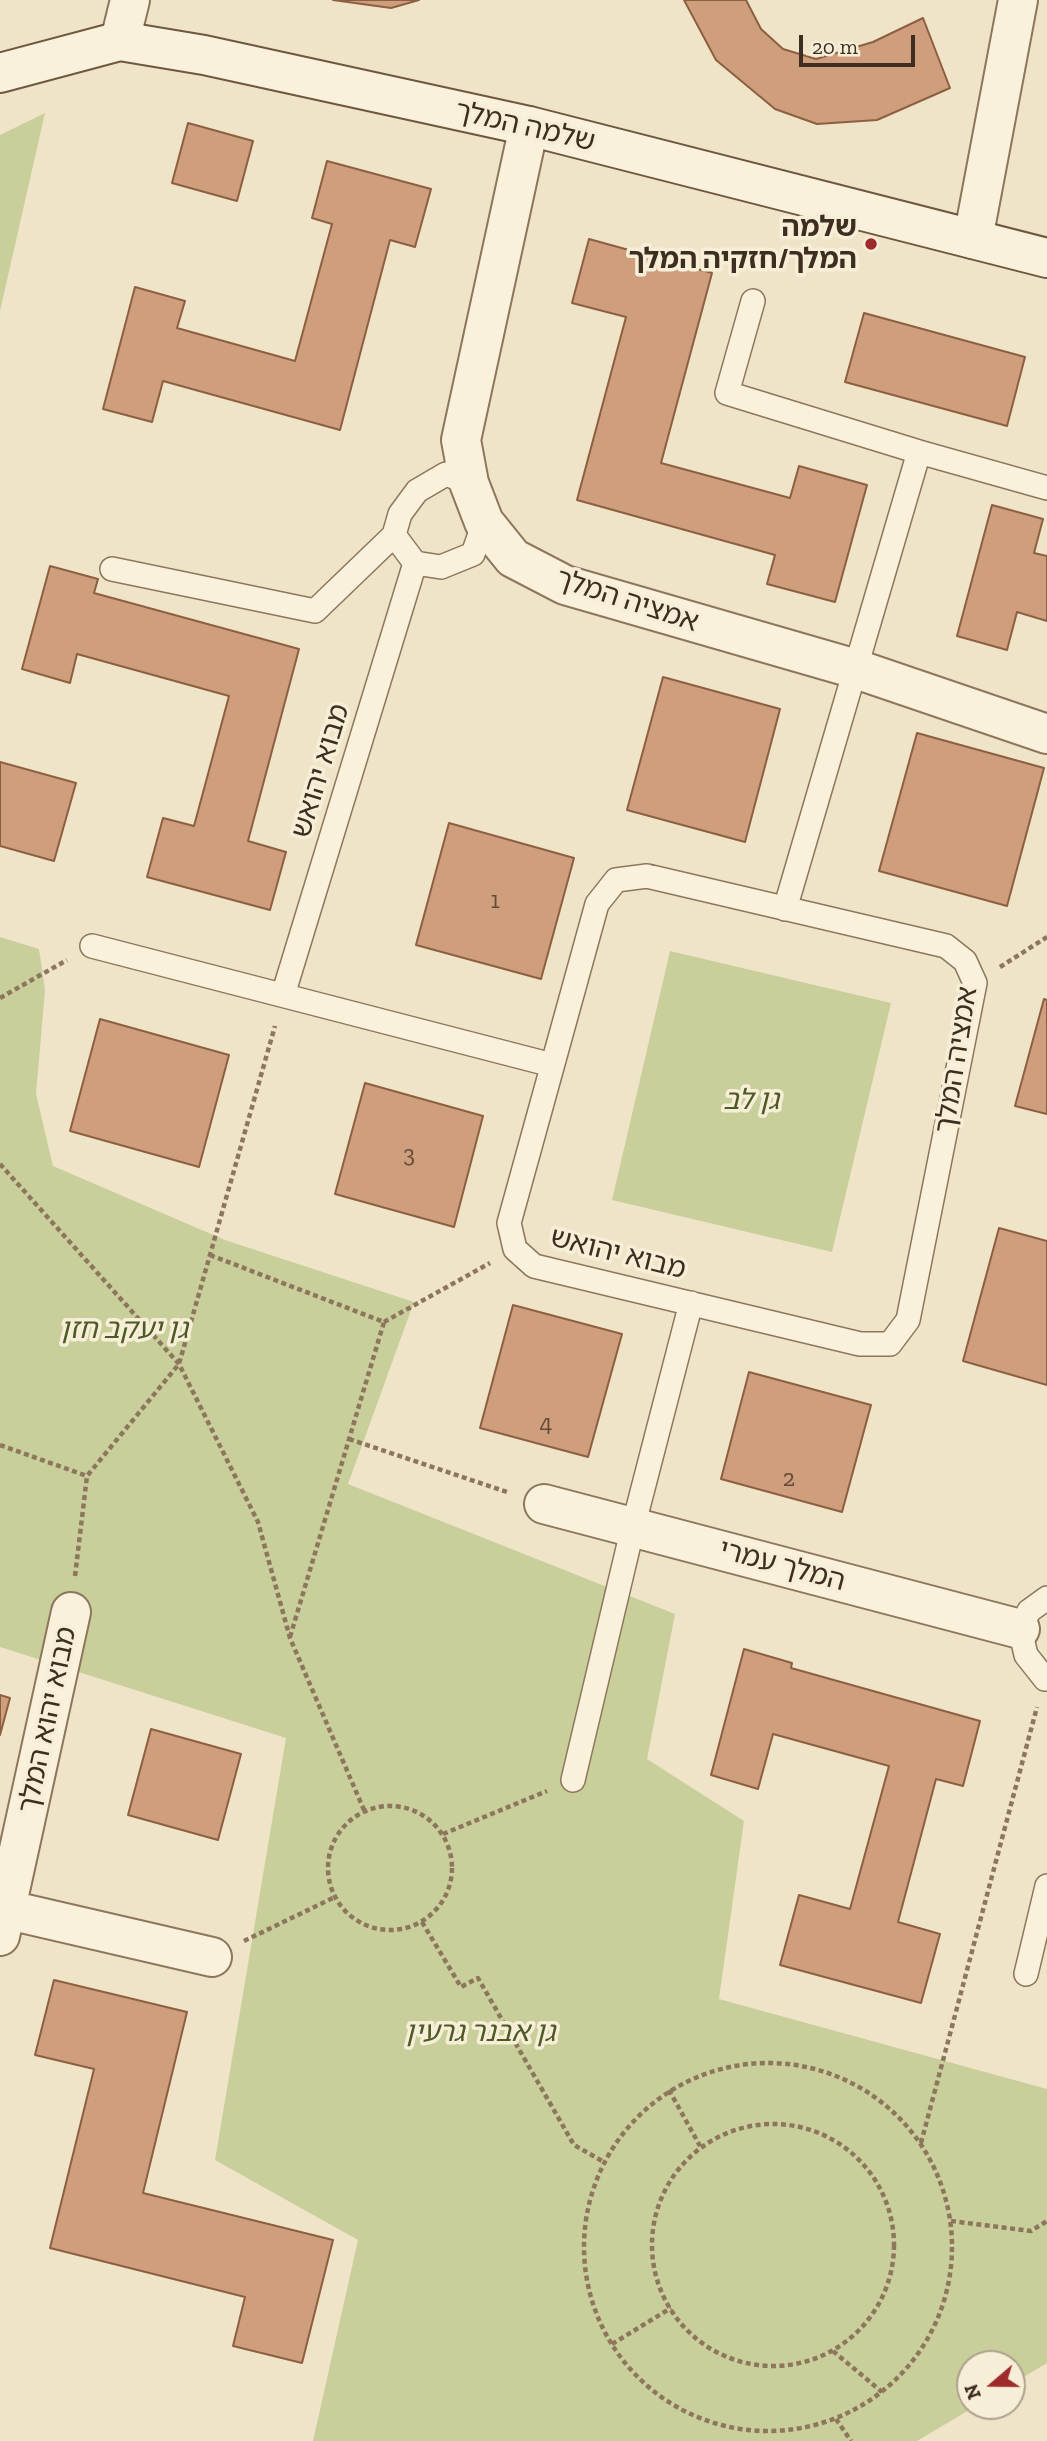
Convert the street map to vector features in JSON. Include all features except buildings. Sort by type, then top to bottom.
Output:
[{"type":"street","points":[[120,41],[130,0]]},
{"type":"street","points":[[973,239],[1018,0]]},
{"type":"street","name":"שלמה המלך","points":[[0,73],[120,41],[204,55],[529,126],[1047,258]]},
{"type":"street","name":"אמציה המלך","points":[[529,126],[461,440],[469,483],[484,522],[513,558],[565,585],[856,669],[1047,734]]},
{"type":"street","name":"המלך עמרי","points":[[544,1504],[1020,1629]]},
{"type":"street","name":"מבוא יהוא המלך","points":[[71,1612],[2,1918],[212,1957]]},
{"type":"lane","points":[[752,301],[727,393],[1047,488]]},
{"type":"lane","points":[[785,909],[919,452]]},
{"type":"lane","points":[[113,569],[315,611],[394,535],[400,514],[417,491],[446,474],[469,483]]},
{"type":"lane","points":[[394,535],[415,563],[441,567],[473,554],[484,522]]},
{"type":"lane","name":"מבוא יהואש","points":[[284,995],[415,563]]},
{"type":"lane","name":"מבוא יהואש","points":[[691,1303],[534,1266],[515,1249],[509,1223],[597,904],[616,880],[647,876],[785,909]]},
{"type":"lane","name":"אמציה המלך","points":[[691,1303],[860,1344],[890,1344],[908,1320],[975,983],[965,961],[946,946],[785,909]]},
{"type":"lane","points":[[92,946],[552,1065]]},
{"type":"lane","points":[[573,1780],[633,1527],[691,1303]]},
{"type":"lane","points":[[1046,1679],[1026,1655],[1020,1629],[1030,1611],[1047,1598]]},
{"type":"lane","points":[[1026,1974],[1047,1886]]},
{"type":"path","points":[[975,983],[1047,937]]},
{"type":"path","points":[[0,998],[92,946]]},
{"type":"path","points":[[71,1612],[87,1476],[179,1364],[284,995]]},
{"type":"path","points":[[0,1164],[179,1364],[258,1522],[290,1638],[365,1810]]},
{"type":"path","points":[[290,1638],[384,1322],[515,1249]]},
{"type":"path","points":[[210,1255],[384,1322]]},
{"type":"path","points":[[349,1439],[544,1504]]},
{"type":"path","points":[[0,1445],[87,1476]]},
{"type":"path","points":[[921,2143],[1046,1679]]},
{"type":"path","points":[[443,1834],[573,1780]]},
{"type":"path","points":[[381,1805],[399,1806],[416,1811],[431,1821],[443,1834],[451,1852],[453,1873],[448,1892],[437,1909],[422,1922],[403,1930],[383,1931],[363,1925],[346,1913],[335,1897],[328,1878],[328,1857],[335,1838],[348,1822],[365,1810],[381,1805]]},
{"type":"path","points":[[212,1957],[335,1897]]},
{"type":"path","points":[[422,1922],[461,1987],[478,1978],[574,2145],[604,2162]]},
{"type":"path","points":[[759,2061],[805,2065],[850,2081],[890,2108],[921,2143],[940,2181],[951,2221],[948,2286],[925,2345],[882,2392],[860,2407],[836,2419],[786,2431],[736,2429],[687,2413],[644,2384],[611,2344],[592,2301],[583,2254],[588,2206],[604,2162],[632,2122],[670,2090],[712,2070],[759,2061]]},
{"type":"path","points":[[670,2090],[700,2146]]},
{"type":"path","points":[[771,2122],[809,2128],[842,2145],[870,2171],[888,2204],[895,2242],[889,2280],[877,2308],[858,2332],[833,2351],[794,2366],[752,2366],[713,2351],[681,2325],[659,2289],[651,2248],[657,2207],[674,2173],[700,2146],[734,2129],[771,2122]]},
{"type":"path","points":[[951,2221],[1031,2231],[1047,2221]]},
{"type":"path","points":[[611,2344],[671,2308]]},
{"type":"path","points":[[833,2351],[882,2392]]},
{"type":"path","points":[[836,2419],[851,2441]]},
{"type":"green space","points":[[45,113],[0,311],[0,135]]},
{"type":"green space","name":"גן אבנר גרעין","points":[[0,937],[39,949],[45,990],[36,1094],[53,1166],[225,1240],[414,1302],[348,1484],[675,1614],[647,1759],[744,1821],[719,1999],[1047,2089],[1047,2363],[1026,2376],[1026,2350],[956,2350],[956,2418],[917,2441],[313,2441],[358,2240],[215,2160],[286,1738],[0,1647]]},
{"type":"green space","name":"גן לב","points":[[670,951],[891,1003],[832,1252],[612,1200]]},
{"type":"place","name":"שלמה המלך/חזקיה המלך","points":[[871,244]]},
{"type":"park label","name":"גן יעקב חזן","points":[[124,1330]]}]
